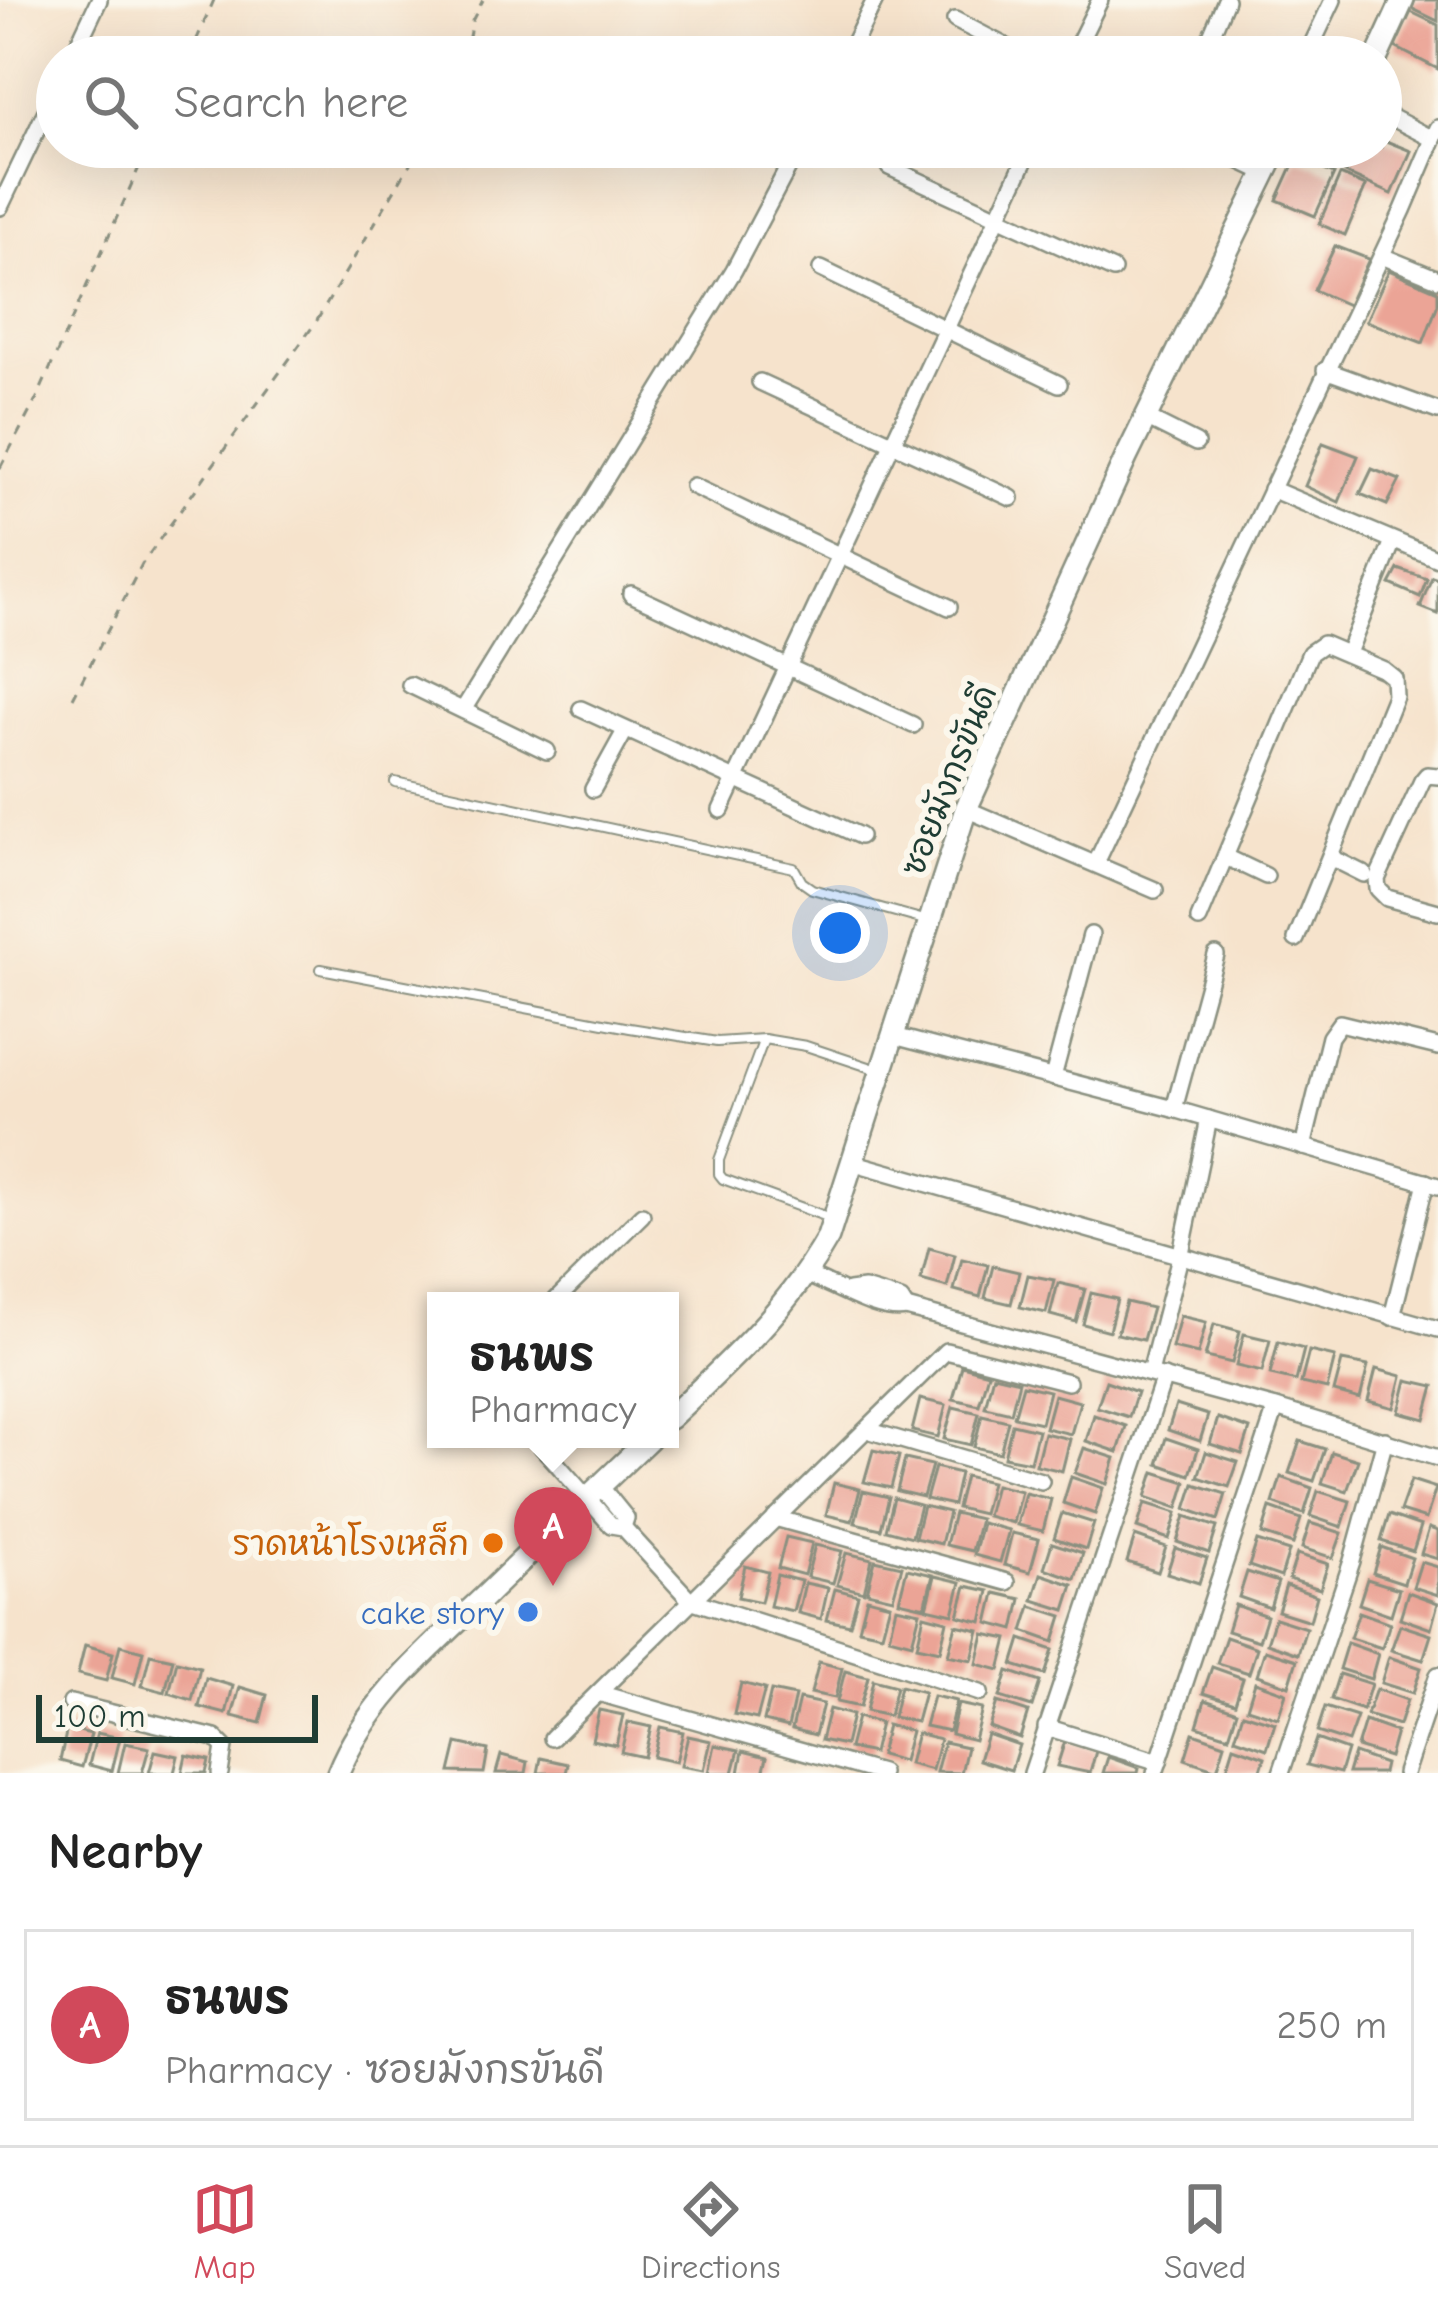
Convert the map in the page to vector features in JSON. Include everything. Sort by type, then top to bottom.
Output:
[{"type":"street","points":[[82,36],[99,0]]},
{"type":"street","points":[[857,36],[875,0]]},
{"type":"street","points":[[1082,36],[1100,0]]},
{"type":"street","points":[[1211,36],[1226,0]]},
{"type":"street","points":[[1316,36],[1333,0]]},
{"type":"street","points":[[1387,36],[1403,0]]},
{"type":"street","points":[[955,20],[986,36]]},
{"type":"street","points":[[1096,863],[1435,134],[1402,121]]},
{"type":"street","points":[[0,207],[36,132]]},
{"type":"street","points":[[463,710],[734,270],[788,168]]},
{"type":"street","points":[[891,168],[1113,270]]},
{"type":"street","points":[[721,810],[1022,168]]},
{"type":"street","points":[[1255,168],[1266,173]]},
{"type":"street","name":"ซอยมังกรขันดี","points":[[679,1409],[763,1329],[807,1274],[834,1220],[966,809],[1146,418],[1268,168]]},
{"type":"street","points":[[1382,256],[1438,279]]},
{"type":"street","points":[[820,269],[1059,384]]},
{"type":"street","points":[[1325,370],[1438,411]]},
{"type":"street","points":[[760,382],[1011,498]]},
{"type":"street","points":[[1146,418],[1196,442]]},
{"type":"street","points":[[693,486],[949,608]]},
{"type":"street","points":[[1271,489],[1438,559]]},
{"type":"street","points":[[1348,653],[1393,542]]},
{"type":"street","points":[[631,594],[913,725]]},
{"type":"street","points":[[1199,920],[1310,653],[1323,644],[1394,678],[1395,696],[1296,939]]},
{"type":"street","points":[[410,685],[547,751]]},
{"type":"street","points":[[580,710],[860,836]]},
{"type":"street","points":[[593,789],[626,730]]},
{"type":"street","points":[[1438,776],[1427,775],[1422,781],[1377,879],[1378,889],[1387,898],[1438,912]]},
{"type":"street","points":[[966,809],[1155,890]]},
{"type":"street","points":[[1226,857],[1266,875]]},
{"type":"street","points":[[1330,857],[1364,874]]},
{"type":"street","points":[[1053,1077],[1091,935]]},
{"type":"street","points":[[1174,1109],[1216,955]]},
{"type":"street","points":[[1303,1148],[1330,1037],[1340,1023],[1438,1048]]},
{"type":"street","points":[[894,1036],[1174,1109],[1432,1184],[1392,1317]]},
{"type":"street","points":[[1032,1773],[1157,1375],[1209,1119]]},
{"type":"street","points":[[855,1163],[1438,1328]]},
{"type":"street","points":[[564,1292],[642,1215]]},
{"type":"street","points":[[807,1274],[849,1291],[860,1301],[898,1311],[906,1308],[1157,1375],[1438,1459]]},
{"type":"street","points":[[552,1738],[946,1351],[1068,1382]]},
{"type":"street","points":[[1046,1726],[1157,1767],[1276,1408]]},
{"type":"street","points":[[867,1430],[1041,1481]]},
{"type":"street","points":[[1281,1773],[1352,1561],[1385,1440]]},
{"type":"street","points":[[545,1448],[626,1518],[622,1527],[690,1600],[980,1693]]},
{"type":"street","points":[[338,1773],[348,1748],[378,1703],[639,1448]]},
{"type":"street","points":[[775,1518],[1007,1582]]},
{"type":"street","points":[[1405,1773],[1438,1675]]},
{"type":"street","points":[[598,1693],[880,1773]]},
{"type":"street","points":[[71,1703],[215,1738],[224,1747],[220,1773]]},
{"type":"lane","points":[[395,782],[794,868],[812,889],[928,921]]},
{"type":"lane","points":[[321,969],[717,1042],[764,1039],[806,1046],[881,1071]]},
{"type":"lane","points":[[764,1039],[719,1160],[719,1174],[723,1180],[834,1220]]},
{"type":"path","points":[[198,36],[214,0]]},
{"type":"path","points":[[469,36],[483,0]]},
{"type":"path","points":[[0,468],[37,398],[139,168]]},
{"type":"path","points":[[73,698],[142,563],[316,322],[408,168]]},
{"type":"building","points":[[1415,0],[1438,0],[1438,21],[1411,8]]},
{"type":"building","points":[[1411,12],[1438,25],[1438,69],[1402,51],[1400,36]]},
{"type":"building","points":[[1402,147],[1411,151],[1392,194],[1345,173],[1347,168],[1402,168]]},
{"type":"building","points":[[1291,168],[1320,168],[1334,174],[1315,216],[1277,200]]},
{"type":"building","points":[[1340,175],[1366,186],[1345,235],[1319,224]]},
{"type":"building","points":[[1335,246],[1369,259],[1348,305],[1314,290]]},
{"type":"building","points":[[1389,270],[1438,291],[1438,304],[1423,343],[1366,321]]},
{"type":"building","points":[[1323,443],[1358,456],[1339,502],[1305,486]]},
{"type":"building","points":[[1372,469],[1400,480],[1387,505],[1360,494]]},
{"type":"building","points":[[1398,569],[1427,579],[1420,597],[1390,584]]},
{"type":"building","points":[[1432,577],[1438,579],[1438,614],[1420,607]]},
{"type":"building","points":[[929,1248],[955,1255],[947,1287],[921,1280]]},
{"type":"building","points":[[962,1259],[988,1265],[980,1297],[954,1290]]},
{"type":"building","points":[[993,1266],[1019,1272],[1011,1304],[985,1298]]},
{"type":"building","points":[[1028,1275],[1054,1280],[1046,1313],[1020,1307]]},
{"type":"building","points":[[1058,1283],[1085,1289],[1076,1322],[1050,1315]]},
{"type":"building","points":[[1091,1293],[1117,1299],[1109,1331],[1083,1324]]},
{"type":"building","points":[[1126,1302],[1152,1308],[1143,1340],[1117,1334]]},
{"type":"building","points":[[1180,1316],[1206,1322],[1198,1354],[1172,1348]]},
{"type":"building","points":[[1214,1324],[1240,1331],[1232,1363],[1205,1357]]},
{"type":"building","points":[[1244,1334],[1270,1340],[1262,1372],[1236,1366]]},
{"type":"building","points":[[1278,1342],[1304,1349],[1296,1381],[1270,1375]]},
{"type":"building","points":[[1309,1351],[1335,1357],[1327,1389],[1301,1383]]},
{"type":"building","points":[[1342,1361],[1368,1366],[1360,1399],[1334,1392]]},
{"type":"building","points":[[962,1366],[988,1373],[979,1405],[953,1399]]},
{"type":"building","points":[[1376,1369],[1402,1376],[1394,1408],[1368,1401]]},
{"type":"building","points":[[993,1375],[1019,1381],[1011,1413],[985,1407]]},
{"type":"building","points":[[1407,1380],[1434,1386],[1425,1419],[1399,1412]]},
{"type":"building","points":[[1106,1381],[1137,1392],[1129,1417],[1097,1407]]},
{"type":"building","points":[[1023,1385],[1049,1391],[1041,1423],[1014,1417]]},
{"type":"building","points":[[1054,1395],[1080,1402],[1071,1434],[1045,1428]]},
{"type":"building","points":[[920,1399],[946,1405],[938,1437],[912,1431]]},
{"type":"building","points":[[1176,1405],[1208,1415],[1200,1441],[1168,1430]]},
{"type":"building","points":[[953,1407],[979,1413],[971,1445],[944,1439]]},
{"type":"building","points":[[982,1415],[1008,1421],[1000,1453],[974,1447]]},
{"type":"building","points":[[1094,1415],[1126,1426],[1118,1452],[1086,1441]]},
{"type":"building","points":[[1218,1418],[1250,1429],[1242,1454],[1210,1444]]},
{"type":"building","points":[[1012,1424],[1038,1430],[1030,1462],[1004,1457]]},
{"type":"building","points":[[1044,1433],[1070,1439],[1062,1471],[1036,1465]]},
{"type":"building","points":[[1166,1438],[1198,1449],[1190,1475],[1158,1464]]},
{"type":"building","points":[[1300,1441],[1325,1449],[1314,1481],[1289,1473]]},
{"type":"building","points":[[1084,1448],[1115,1458],[1107,1484],[1075,1473]]},
{"type":"building","points":[[873,1450],[899,1456],[891,1488],[864,1482]]},
{"type":"building","points":[[1206,1452],[1238,1462],[1229,1487],[1198,1477]]},
{"type":"building","points":[[1332,1452],[1358,1460],[1347,1491],[1322,1483]]},
{"type":"building","points":[[905,1459],[932,1465],[923,1497],[897,1491]]},
{"type":"building","points":[[935,1467],[960,1473],[953,1505],[926,1499]]},
{"type":"building","points":[[1154,1472],[1186,1482],[1178,1508],[1146,1497]]},
{"type":"building","points":[[965,1476],[991,1482],[983,1514],[957,1508]]},
{"type":"building","points":[[1071,1477],[1103,1488],[1095,1514],[1063,1503]]},
{"type":"building","points":[[1281,1477],[1312,1488],[1304,1514],[1273,1503]]},
{"type":"building","points":[[1411,1480],[1436,1488],[1426,1519],[1400,1511]]},
{"type":"building","points":[[834,1483],[860,1489],[852,1521],[826,1515]]},
{"type":"building","points":[[1194,1484],[1226,1494],[1218,1520],[1186,1509]]},
{"type":"building","points":[[995,1485],[1021,1491],[1013,1523],[987,1516]]},
{"type":"building","points":[[863,1491],[889,1497],[881,1529],[855,1523]]},
{"type":"building","points":[[1318,1491],[1350,1501],[1342,1527],[1310,1516]]},
{"type":"building","points":[[1025,1493],[1051,1499],[1043,1531],[1017,1525]]},
{"type":"building","points":[[894,1498],[920,1505],[912,1537],[886,1530]]},
{"type":"building","points":[[1145,1503],[1177,1513],[1169,1539],[1137,1528]]},
{"type":"building","points":[[923,1506],[949,1512],[941,1544],[915,1538]]},
{"type":"building","points":[[1270,1508],[1301,1519],[1293,1544],[1262,1534]]},
{"type":"building","points":[[954,1513],[980,1519],[972,1551],[946,1545]]},
{"type":"building","points":[[1062,1513],[1094,1523],[1086,1549],[1054,1538]]},
{"type":"building","points":[[1389,1515],[1421,1526],[1413,1551],[1381,1541]]},
{"type":"building","points":[[1185,1516],[1217,1527],[1209,1553],[1177,1542]]},
{"type":"building","points":[[982,1523],[1009,1530],[1000,1562],[974,1555]]},
{"type":"building","points":[[1310,1523],[1342,1533],[1333,1558],[1302,1548]]},
{"type":"building","points":[[1429,1528],[1438,1531],[1438,1559],[1421,1554]]},
{"type":"building","points":[[1012,1533],[1039,1539],[1030,1572],[1004,1565]]},
{"type":"building","points":[[1135,1536],[1166,1547],[1158,1572],[1127,1562]]},
{"type":"building","points":[[786,1537],[812,1543],[804,1575],[778,1568]]},
{"type":"building","points":[[1257,1541],[1289,1551],[1281,1577],[1249,1566]]},
{"type":"building","points":[[1052,1543],[1083,1553],[1075,1579],[1044,1568]]},
{"type":"building","points":[[815,1545],[842,1551],[833,1583],[807,1577]]},
{"type":"building","points":[[1381,1547],[1412,1558],[1404,1583],[1373,1573]]},
{"type":"building","points":[[1175,1548],[1207,1558],[1199,1583],[1167,1573]]},
{"type":"building","points":[[846,1553],[872,1559],[864,1592],[837,1585]]},
{"type":"building","points":[[1297,1554],[1328,1564],[1320,1589],[1289,1579]]},
{"type":"building","points":[[875,1560],[902,1566],[893,1598],[867,1592]]},
{"type":"building","points":[[1421,1562],[1438,1567],[1438,1595],[1413,1587]]},
{"type":"building","points":[[745,1566],[768,1572],[761,1602],[738,1597]]},
{"type":"building","points":[[907,1569],[933,1575],[925,1607],[899,1601]]},
{"type":"building","points":[[1247,1572],[1278,1582],[1270,1608],[1239,1597]]},
{"type":"building","points":[[1041,1574],[1073,1585],[1065,1610],[1033,1600]]},
{"type":"building","points":[[777,1575],[801,1581],[793,1611],[770,1606]]},
{"type":"building","points":[[935,1576],[961,1582],[953,1614],[927,1608]]},
{"type":"building","points":[[1367,1579],[1399,1589],[1391,1615],[1359,1604]]},
{"type":"building","points":[[805,1583],[828,1588],[821,1619],[798,1613]]},
{"type":"building","points":[[1286,1585],[1317,1596],[1310,1621],[1278,1611]]},
{"type":"building","points":[[966,1586],[989,1591],[982,1622],[958,1616]]},
{"type":"building","points":[[835,1589],[858,1595],[850,1625],[827,1620]]},
{"type":"building","points":[[1408,1592],[1438,1603],[1431,1629],[1400,1618]]},
{"type":"building","points":[[995,1593],[1021,1599],[1014,1630],[988,1623]]},
{"type":"building","points":[[867,1598],[890,1604],[882,1634],[859,1629]]},
{"type":"building","points":[[1235,1605],[1267,1616],[1259,1641],[1227,1631]]},
{"type":"building","points":[[1031,1606],[1062,1616],[1054,1642],[1023,1631]]},
{"type":"building","points":[[896,1607],[920,1612],[912,1643],[889,1637]]},
{"type":"building","points":[[1359,1612],[1390,1623],[1382,1648],[1350,1638]]},
{"type":"building","points":[[924,1615],[947,1621],[940,1651],[917,1646]]},
{"type":"building","points":[[1275,1618],[1306,1628],[1298,1654],[1267,1643]]},
{"type":"building","points":[[956,1625],[979,1630],[972,1660],[948,1655]]},
{"type":"building","points":[[1400,1625],[1431,1635],[1423,1660],[1391,1650]]},
{"type":"building","points":[[984,1634],[1008,1639],[1000,1670],[977,1664]]},
{"type":"building","points":[[1226,1637],[1257,1648],[1249,1673],[1217,1663]]},
{"type":"building","points":[[1021,1639],[1053,1650],[1045,1675],[1013,1665]]},
{"type":"building","points":[[1347,1643],[1378,1654],[1371,1679],[1339,1669]]},
{"type":"building","points":[[85,1645],[113,1653],[106,1681],[78,1674]]},
{"type":"building","points":[[120,1645],[143,1651],[135,1684],[112,1678]]},
{"type":"building","points":[[1265,1650],[1297,1660],[1289,1686],[1257,1675]]},
{"type":"building","points":[[150,1654],[173,1659],[165,1692],[142,1686]]},
{"type":"building","points":[[1389,1657],[1421,1668],[1413,1693],[1381,1683]]},
{"type":"building","points":[[177,1661],[200,1667],[192,1700],[169,1693]]},
{"type":"building","points":[[819,1662],[842,1668],[835,1698],[811,1693]]},
{"type":"building","points":[[1212,1667],[1243,1678],[1235,1703],[1203,1693]]},
{"type":"building","points":[[845,1671],[868,1677],[860,1707],[837,1702]]},
{"type":"building","points":[[1008,1671],[1040,1682],[1032,1707],[1000,1697]]},
{"type":"building","points":[[1339,1674],[1371,1684],[1363,1710],[1331,1699]]},
{"type":"building","points":[[206,1678],[233,1686],[226,1714],[199,1707]]},
{"type":"building","points":[[873,1680],[896,1686],[889,1716],[866,1711]]},
{"type":"building","points":[[1255,1682],[1286,1693],[1278,1718],[1247,1708]]},
{"type":"building","points":[[741,1683],[765,1689],[757,1719],[734,1714]]},
{"type":"building","points":[[900,1686],[924,1692],[916,1722],[893,1717]]},
{"type":"building","points":[[240,1687],[267,1695],[260,1723],[232,1716]]},
{"type":"building","points":[[1376,1689],[1407,1700],[1399,1725],[1367,1715]]},
{"type":"building","points":[[771,1691],[795,1696],[788,1727],[764,1721]]},
{"type":"building","points":[[933,1696],[956,1701],[949,1731],[925,1726]]},
{"type":"building","points":[[799,1699],[823,1704],[815,1735],[792,1729]]},
{"type":"building","points":[[1205,1700],[1237,1711],[1229,1736],[1197,1726]]},
{"type":"building","points":[[997,1702],[1028,1712],[1020,1738],[989,1727]]},
{"type":"building","points":[[958,1704],[982,1709],[974,1740],[951,1734]]},
{"type":"building","points":[[1325,1707],[1357,1717],[1348,1742],[1317,1732]]},
{"type":"building","points":[[829,1709],[852,1715],[845,1745],[821,1740]]},
{"type":"building","points":[[599,1710],[623,1715],[616,1745],[592,1740]]},
{"type":"building","points":[[1243,1713],[1275,1723],[1267,1749],[1235,1738]]},
{"type":"building","points":[[857,1717],[880,1723],[873,1753],[849,1748]]},
{"type":"building","points":[[1365,1721],[1396,1732],[1389,1757],[1357,1747]]},
{"type":"building","points":[[628,1722],[651,1727],[644,1757],[621,1752]]},
{"type":"building","points":[[887,1725],[911,1731],[903,1761],[880,1755]]},
{"type":"building","points":[[660,1727],[683,1732],[676,1762],[653,1757]]},
{"type":"building","points":[[67,1728],[91,1734],[82,1767],[60,1761]]},
{"type":"building","points":[[97,1733],[120,1738],[112,1771],[89,1765]]},
{"type":"building","points":[[917,1733],[940,1739],[932,1770],[909,1764]]},
{"type":"building","points":[[1193,1733],[1225,1744],[1217,1770],[1185,1759]]},
{"type":"building","points":[[987,1734],[1019,1745],[1011,1770],[979,1760]]},
{"type":"building","points":[[688,1736],[711,1741],[704,1770],[681,1766]]},
{"type":"building","points":[[1316,1739],[1347,1750],[1340,1773],[1307,1765]]},
{"type":"building","points":[[1065,1741],[1096,1751],[1090,1773],[1057,1766]]},
{"type":"building","points":[[944,1742],[967,1747],[961,1773],[936,1772]]},
{"type":"building","points":[[125,1743],[149,1748],[142,1773],[118,1773]]},
{"type":"building","points":[[457,1743],[488,1750],[484,1773],[450,1772]]},
{"type":"building","points":[[715,1745],[739,1750],[733,1773],[709,1773]]},
{"type":"building","points":[[1234,1746],[1265,1757],[1260,1773],[1226,1772]]},
{"type":"building","points":[[155,1751],[178,1756],[174,1773],[149,1773]]},
{"type":"building","points":[[743,1751],[767,1757],[763,1773],[739,1773]]},
{"type":"building","points":[[1354,1753],[1385,1764],[1383,1773],[1348,1773]]},
{"type":"building","points":[[186,1755],[209,1760],[206,1773],[182,1773]]},
{"type":"building","points":[[501,1755],[528,1762],[526,1773],[496,1773]]},
{"type":"building","points":[[1108,1757],[1139,1768],[1138,1773],[1103,1773]]},
{"type":"building","points":[[541,1758],[568,1764],[566,1773],[538,1773]]},
{"type":"place","name":"ราดหน้าโรงเหล็ก","points":[[493,1543]]},
{"type":"place","name":"ธนพร","points":[[553,1586]]},
{"type":"place","name":"cake story","points":[[528,1612]]}]
